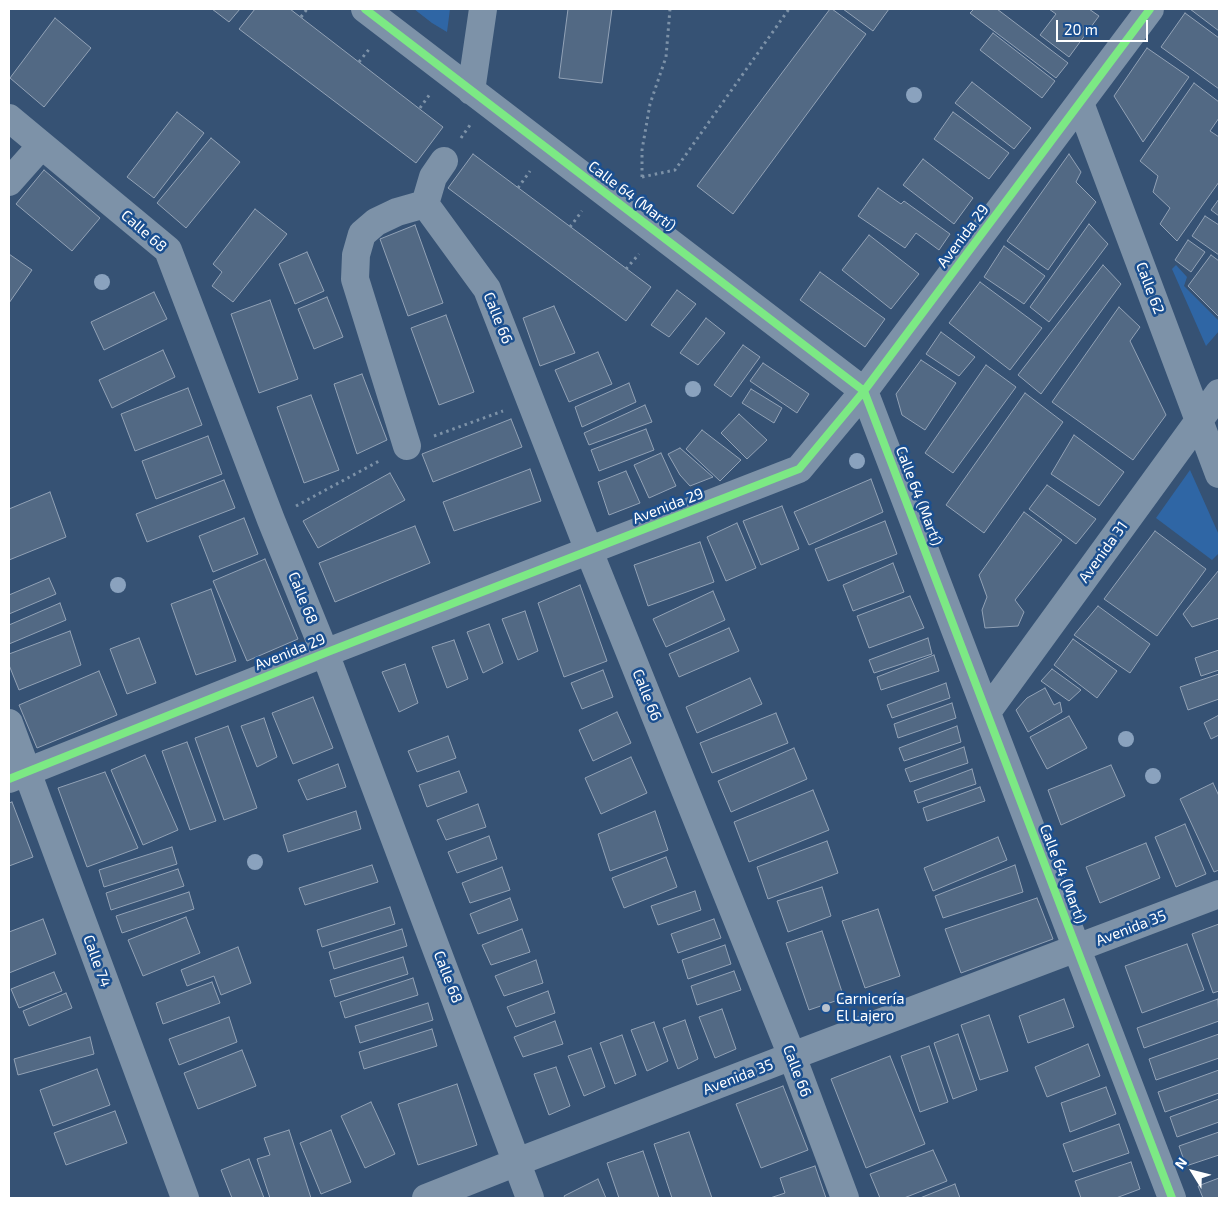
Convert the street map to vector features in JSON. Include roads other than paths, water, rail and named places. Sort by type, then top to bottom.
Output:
[{"type":"street","name":"Calle 64 (Martí)","points":[[365,9],[864,391],[1172,1198]]},
{"type":"street","points":[[479,97],[483,9]]},
{"type":"street","name":"Avenida 29","points":[[18,775],[799,469],[864,391],[1150,9]]},
{"type":"street","name":"Calle 62","points":[[1080,103],[1200,419],[1219,474]]},
{"type":"street","name":"Calle 68","points":[[9,118],[168,250],[271,520],[326,653],[530,1198]]},
{"type":"street","points":[[9,182],[41,146]]},
{"type":"street","points":[[407,446],[355,279],[356,255],[362,234],[376,222],[397,212],[425,204],[433,177],[444,161]]},
{"type":"street","name":"Calle 66","points":[[425,204],[487,289],[589,551],[792,1056],[845,1198]]},
{"type":"street","name":"Avenida 31","points":[[987,712],[1219,393]]},
{"type":"street","name":"Calle 74","points":[[9,723],[18,775],[185,1198]]},
{"type":"street","name":"Avenida 35","points":[[426,1198],[792,1056],[1219,894]]},
{"type":"place","name":"Carnicería El Lajero","points":[[826,1008]]}]
